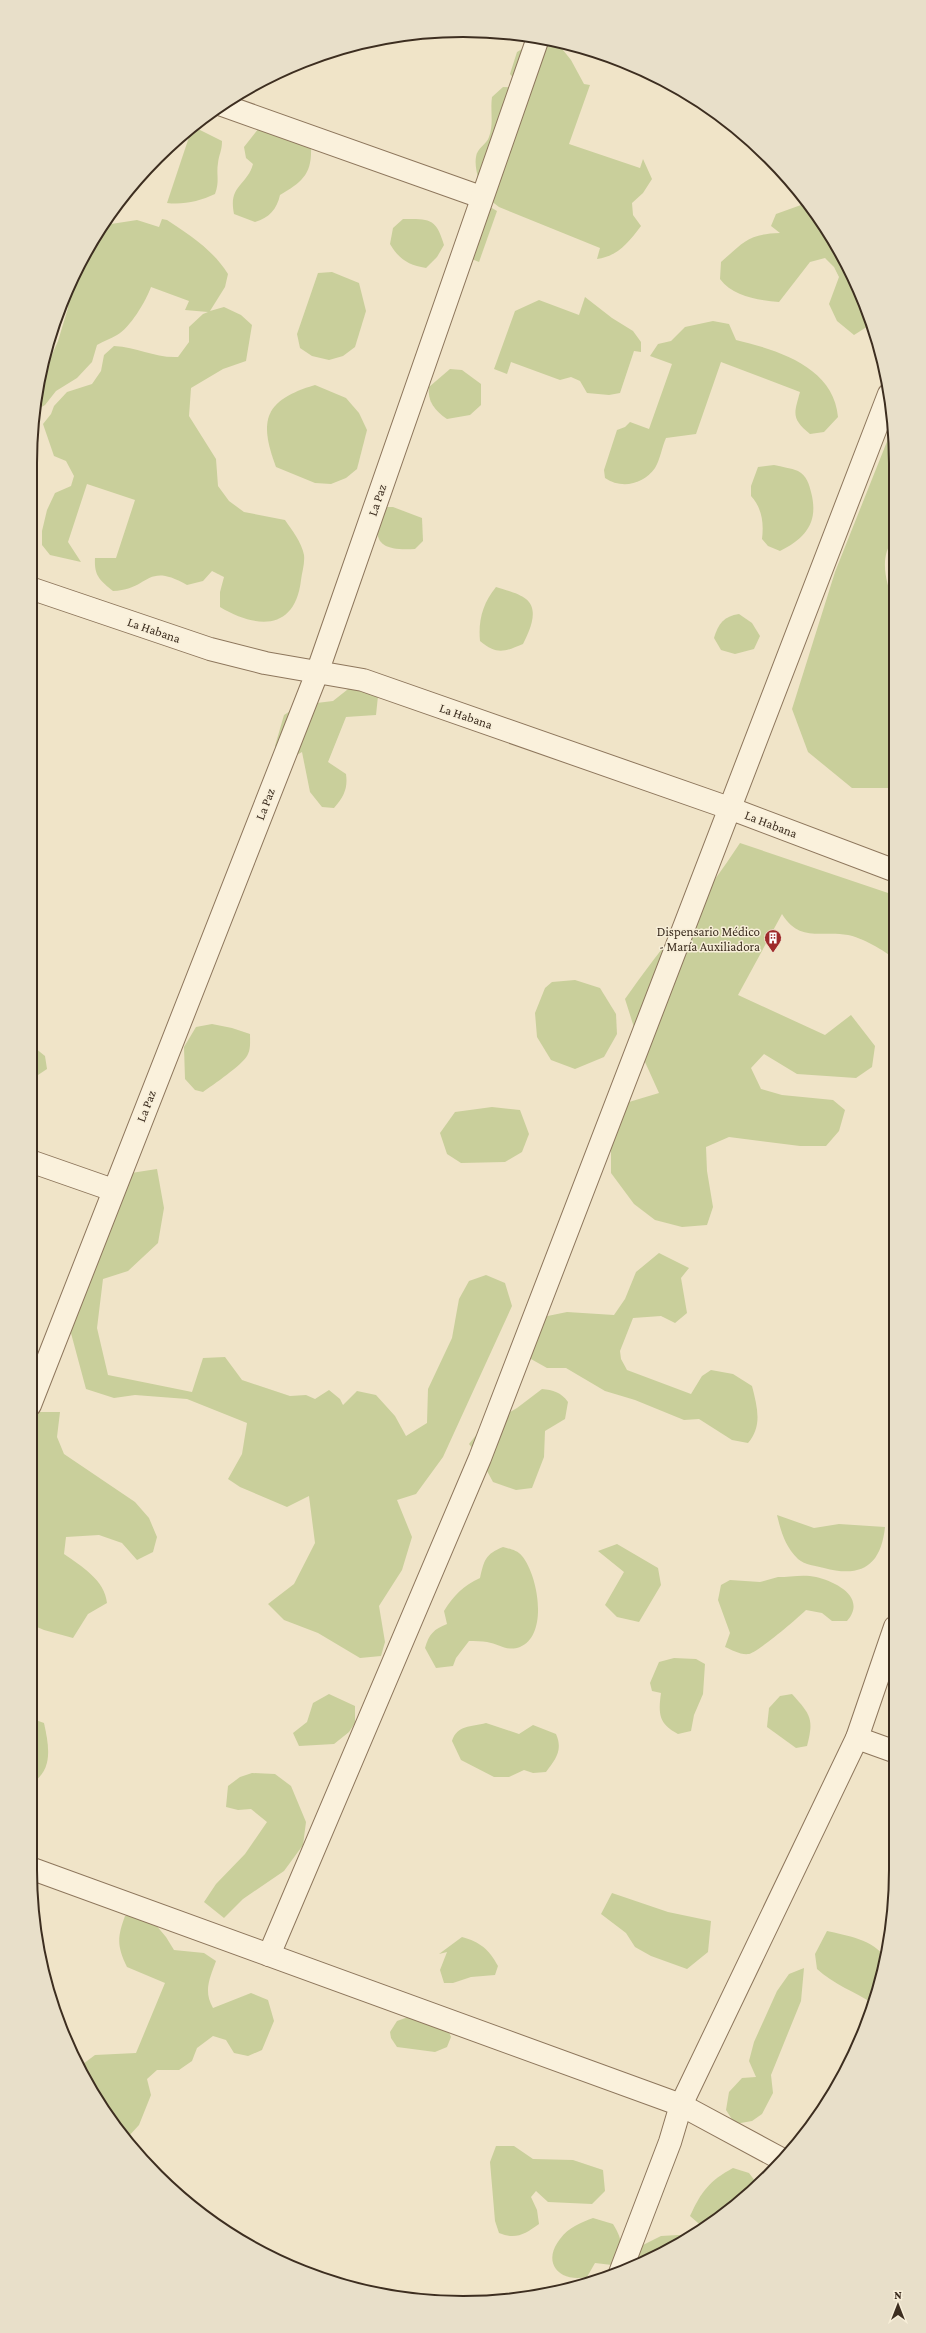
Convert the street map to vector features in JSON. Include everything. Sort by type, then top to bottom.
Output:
[{"type":"street","name":"La Paz","points":[[37,1387],[317,673],[481,197],[536,44]]},
{"type":"street","points":[[229,107],[481,197]]},
{"type":"street","points":[[269,1955],[480,1458],[885,405]]},
{"type":"street","name":"La Habana","points":[[37,590],[210,649],[317,673],[364,680],[729,808],[889,868]]},
{"type":"street","points":[[37,1163],[113,1190]]},
{"type":"street","points":[[623,2265],[670,2142],[681,2105],[857,1738],[889,1645]]},
{"type":"street","points":[[857,1738],[889,1749]]},
{"type":"street","points":[[37,1871],[681,2105],[777,2157]]},
{"type":"green space","points":[[532,43],[562,49],[571,60],[584,84],[590,85],[569,144],[640,168],[643,159],[652,179],[643,193],[632,203],[633,215],[641,226],[622,248],[611,255],[597,259],[600,248],[499,207],[482,194],[476,171],[476,157],[478,151],[488,140],[492,122],[492,97],[503,87],[522,88],[510,74],[517,52]]},
{"type":"green space","points":[[259,128],[311,148],[311,157],[307,171],[300,181],[280,195],[277,205],[272,212],[255,222],[234,214],[233,204],[236,191],[247,177],[253,164],[246,158],[244,147]]},
{"type":"green space","points":[[199,129],[222,141],[222,147],[218,160],[218,182],[215,194],[204,199],[186,203],[167,203],[189,137]]},
{"type":"green space","points":[[801,205],[803,207],[832,250],[857,300],[866,327],[854,335],[837,321],[829,304],[839,277],[834,267],[825,258],[810,262],[779,302],[755,299],[739,294],[725,285],[720,279],[721,262],[741,244],[753,237],[780,233],[771,226],[776,214]]},
{"type":"green space","points":[[490,207],[497,211],[479,262],[467,257]]},
{"type":"green space","points":[[162,219],[167,220],[185,232],[216,258],[228,274],[225,287],[210,311],[224,307],[241,315],[252,325],[246,361],[223,369],[191,388],[189,416],[216,459],[218,486],[229,501],[244,512],[285,520],[301,546],[304,561],[297,597],[291,609],[282,617],[272,621],[260,622],[247,619],[220,607],[220,592],[224,577],[212,571],[203,581],[187,585],[173,578],[155,576],[134,586],[113,591],[99,577],[96,569],[95,558],[116,558],[135,500],[87,484],[68,542],[81,562],[50,555],[42,545],[42,531],[47,510],[55,493],[71,486],[74,476],[66,461],[54,456],[43,424],[51,414],[54,406],[67,392],[92,384],[101,371],[104,355],[114,346],[131,348],[161,356],[178,357],[189,342],[189,327],[203,314],[208,312],[185,310],[189,301],[151,287],[141,306],[127,327],[117,335],[97,345],[92,362],[77,378],[56,391],[45,405],[41,407],[45,380],[51,357],[58,341],[69,300],[94,250],[108,227],[111,224],[137,220],[159,227]]},
{"type":"green space","points":[[403,219],[420,219],[431,222],[435,225],[441,236],[444,245],[437,257],[426,268],[409,263],[397,254],[390,244],[393,228]]},
{"type":"green space","points":[[332,272],[359,283],[366,311],[355,347],[343,356],[329,360],[312,356],[300,348],[297,334],[318,273]]},
{"type":"green space","points":[[585,297],[612,318],[633,331],[641,342],[641,352],[634,351],[620,393],[609,395],[587,393],[580,381],[571,377],[560,380],[511,362],[507,374],[494,369],[515,311],[539,300],[579,315]]},
{"type":"green space","points":[[713,321],[729,324],[736,340],[769,349],[786,356],[815,373],[826,385],[834,400],[838,417],[824,432],[810,434],[800,424],[796,415],[796,406],[800,392],[721,362],[696,434],[666,438],[655,468],[650,474],[638,482],[625,484],[605,478],[604,470],[617,430],[625,427],[630,422],[649,429],[672,364],[650,356],[658,344],[671,341],[685,327]]},
{"type":"green space","points":[[450,369],[462,370],[481,384],[481,405],[470,415],[447,419],[439,413],[429,397],[429,387]]},
{"type":"green space","points":[[315,385],[346,398],[359,413],[367,430],[357,469],[346,478],[331,484],[315,483],[276,467],[267,436],[267,424],[270,414],[276,405],[285,397]]},
{"type":"green space","points":[[888,439],[889,547],[886,554],[885,570],[889,589],[889,788],[852,788],[808,752],[792,709],[835,572]]},
{"type":"green space","points":[[774,465],[798,471],[804,475],[809,486],[813,503],[812,520],[808,528],[797,541],[780,551],[768,546],[762,539],[763,527],[760,511],[751,496],[751,486],[758,467]]},
{"type":"green space","points":[[381,507],[393,507],[422,518],[423,541],[415,549],[393,548],[386,546],[381,542],[377,529]]},
{"type":"green space","points":[[496,587],[520,595],[526,599],[530,604],[533,615],[523,644],[501,651],[491,648],[480,641],[482,612],[491,593]]},
{"type":"green space","points":[[739,614],[752,623],[760,636],[754,649],[735,654],[721,650],[714,638],[717,629],[726,619]]},
{"type":"green space","points":[[352,686],[378,696],[376,715],[346,717],[328,762],[346,774],[346,788],[343,796],[334,808],[322,807],[310,792],[302,752],[295,756],[279,753],[275,746],[284,715],[300,705],[333,701]]},
{"type":"green space","points":[[740,843],[889,893],[889,955],[853,936],[838,934],[812,934],[796,929],[782,914],[738,995],[825,1035],[851,1015],[875,1046],[872,1067],[856,1078],[797,1074],[764,1054],[751,1068],[761,1089],[782,1095],[833,1100],[845,1110],[839,1131],[826,1146],[800,1146],[729,1137],[706,1147],[707,1171],[713,1207],[707,1225],[682,1227],[655,1220],[634,1204],[611,1173],[611,1144],[629,1102],[659,1093],[645,1062],[625,999],[727,863]]},
{"type":"green space","points":[[575,980],[600,988],[616,1014],[617,1034],[604,1057],[575,1069],[551,1060],[537,1037],[535,1013],[545,988],[552,982]]},
{"type":"green space","points":[[212,1024],[232,1028],[250,1034],[250,1048],[244,1060],[227,1075],[203,1092],[195,1090],[185,1079],[184,1047],[196,1027]]},
{"type":"green space","points":[[37,1050],[45,1056],[47,1069],[37,1076]]},
{"type":"green space","points":[[492,1107],[520,1110],[529,1134],[522,1152],[505,1162],[461,1163],[447,1154],[440,1133],[455,1112]]},
{"type":"green space","points":[[157,1169],[164,1208],[158,1243],[128,1271],[103,1279],[97,1328],[108,1375],[192,1392],[203,1358],[225,1357],[242,1380],[290,1396],[306,1395],[315,1399],[329,1390],[340,1399],[343,1405],[357,1391],[376,1395],[395,1416],[406,1436],[427,1423],[428,1389],[452,1338],[459,1299],[469,1281],[486,1275],[505,1283],[512,1306],[443,1457],[416,1494],[397,1500],[412,1537],[402,1570],[379,1606],[385,1642],[381,1656],[360,1658],[318,1633],[284,1620],[268,1604],[294,1584],[315,1543],[309,1496],[287,1507],[240,1487],[228,1479],[242,1454],[247,1423],[187,1399],[135,1395],[114,1398],[86,1389],[68,1322],[131,1173]]},
{"type":"green space","points":[[659,1253],[689,1268],[681,1278],[687,1313],[675,1323],[661,1316],[633,1318],[620,1351],[621,1359],[627,1370],[691,1394],[702,1376],[711,1370],[733,1374],[752,1386],[758,1416],[756,1430],[748,1443],[732,1440],[699,1419],[684,1420],[635,1400],[605,1391],[566,1368],[547,1368],[531,1359],[522,1349],[533,1319],[567,1312],[614,1315],[625,1299],[636,1272]]},
{"type":"green space","points":[[542,1389],[556,1392],[563,1396],[568,1402],[565,1419],[545,1431],[544,1457],[532,1488],[516,1490],[493,1482],[480,1458],[469,1444],[481,1429],[517,1408]]},
{"type":"green space","points":[[37,1412],[60,1412],[57,1437],[64,1454],[135,1502],[149,1518],[157,1537],[153,1552],[137,1560],[122,1543],[99,1535],[66,1537],[64,1554],[91,1574],[102,1587],[107,1603],[88,1614],[73,1638],[37,1627]]},
{"type":"green space","points":[[777,1515],[814,1528],[839,1524],[885,1527],[883,1540],[874,1560],[859,1570],[837,1571],[814,1566],[798,1559],[790,1549],[782,1533]]},
{"type":"green space","points":[[617,1544],[658,1568],[661,1585],[639,1622],[617,1617],[605,1605],[624,1572],[598,1551]]},
{"type":"green space","points":[[503,1547],[518,1552],[522,1556],[533,1577],[538,1604],[538,1618],[535,1630],[529,1640],[520,1647],[511,1649],[491,1643],[469,1641],[456,1658],[453,1666],[436,1668],[425,1648],[428,1639],[435,1630],[447,1624],[444,1611],[451,1600],[469,1584],[480,1578],[486,1559],[492,1552]]},
{"type":"green space","points":[[811,1576],[833,1583],[847,1592],[852,1598],[854,1605],[852,1613],[847,1621],[832,1621],[822,1613],[806,1610],[778,1635],[749,1654],[742,1654],[725,1647],[730,1633],[718,1600],[721,1585],[730,1580],[760,1582],[778,1577]]},
{"type":"green space","points":[[674,1658],[696,1659],[705,1664],[703,1694],[694,1715],[691,1731],[678,1734],[663,1722],[660,1713],[661,1693],[652,1691],[650,1683],[659,1662]]},
{"type":"green space","points":[[329,1694],[355,1706],[355,1723],[349,1732],[334,1744],[299,1746],[293,1733],[307,1722],[313,1703]]},
{"type":"green space","points":[[792,1694],[807,1713],[810,1723],[807,1746],[796,1748],[767,1727],[769,1708],[780,1696]]},
{"type":"green space","points":[[37,1720],[44,1723],[48,1749],[46,1765],[38,1779]]},
{"type":"green space","points":[[486,1723],[519,1734],[533,1725],[556,1734],[559,1750],[553,1763],[546,1772],[533,1773],[524,1770],[509,1777],[494,1777],[461,1760],[452,1741],[454,1736],[461,1729]]},
{"type":"green space","points":[[252,1773],[275,1774],[291,1786],[306,1822],[303,1845],[284,1871],[243,1899],[224,1918],[204,1902],[216,1884],[245,1854],[267,1822],[251,1809],[238,1810],[226,1807],[228,1786],[240,1777]]},
{"type":"green space","points":[[612,1893],[668,1912],[711,1921],[708,1952],[687,1969],[651,1956],[635,1947],[626,1933],[601,1914]]},
{"type":"green space","points":[[137,1915],[150,1918],[166,1937],[174,1950],[204,1953],[216,1961],[208,1984],[208,1996],[213,2008],[251,1993],[268,2000],[274,2021],[262,2050],[248,2056],[234,2053],[226,2040],[213,2036],[197,2048],[192,2061],[179,2070],[157,2070],[147,2079],[151,2095],[139,2125],[130,2135],[109,2107],[84,2063],[95,2055],[136,2053],[165,1983],[127,1967],[121,1953],[119,1942],[119,1936],[125,1916]]},
{"type":"green space","points":[[827,1931],[859,1939],[880,1952],[881,1953],[868,2001],[837,1984],[817,1969],[815,1954]]},
{"type":"green space","points":[[462,1937],[479,1944],[491,1955],[498,1966],[495,1975],[471,1977],[453,1983],[444,1983],[440,1970],[447,1952],[439,1954]]},
{"type":"green space","points":[[804,1968],[801,2001],[771,2075],[773,2093],[762,2114],[752,2121],[735,2124],[726,2110],[729,2092],[742,2078],[756,2077],[749,2061],[754,2042],[777,1991],[789,1974]]},
{"type":"green space","points":[[411,2016],[447,2027],[451,2037],[447,2047],[435,2052],[397,2047],[391,2038],[390,2032],[397,2021]]},
{"type":"green space","points":[[496,2146],[514,2146],[533,2159],[573,2160],[603,2170],[605,2191],[592,2204],[548,2202],[536,2191],[531,2197],[537,2210],[539,2224],[520,2235],[510,2236],[499,2233],[495,2221],[490,2162]]},
{"type":"green space","points":[[733,2168],[749,2173],[754,2180],[722,2208],[700,2224],[690,2216],[702,2194],[712,2183]]},
{"type":"green space","points":[[593,2218],[613,2224],[619,2235],[621,2245],[619,2255],[612,2265],[595,2263],[587,2277],[577,2278],[562,2274],[556,2269],[552,2256],[560,2239],[567,2231]]},
{"type":"green space","points":[[682,2235],[637,2259],[641,2246],[661,2236]]},
{"type":"place","name":"Dispensario Médico - María Auxiliadora","points":[[773,953]]}]
